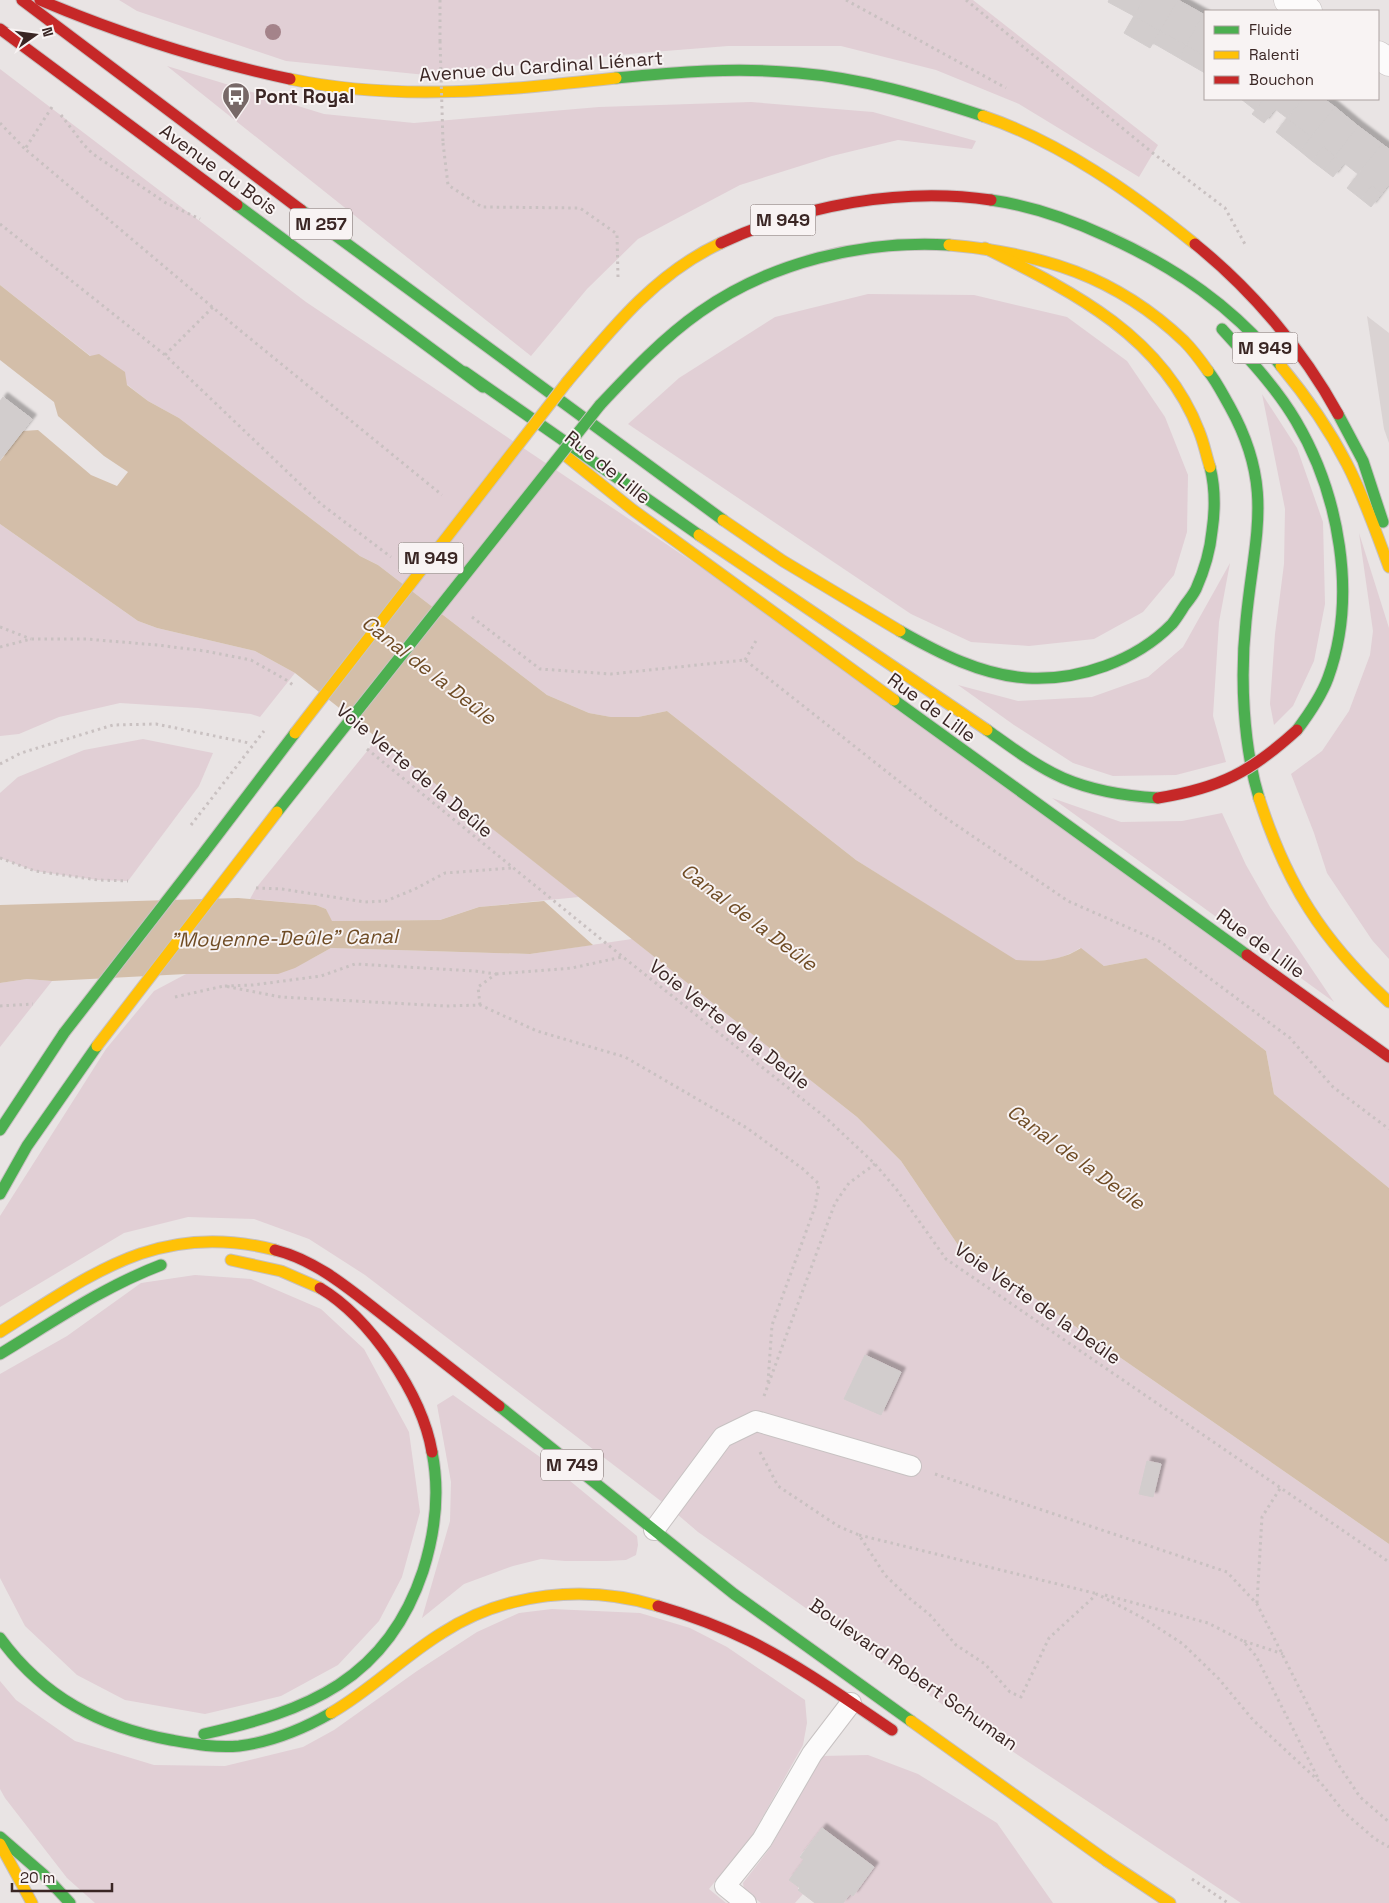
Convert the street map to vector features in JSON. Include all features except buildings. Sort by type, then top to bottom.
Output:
[{"type":"main road","name":"M 257","points":[[22,0],[513,368],[758,544],[904,633],[951,659],[977,669],[1010,677],[1040,678],[1066,676],[1091,671],[1113,664],[1147,645],[1170,625],[1183,610],[1198,586],[1215,530],[1216,498],[1204,443],[1193,416],[1178,389],[1160,365],[1133,337],[1097,308],[1056,283],[985,248]]},
{"type":"main road","name":"Avenue du Cardinal Liénart","points":[[40,0],[87,20],[264,74],[294,81],[354,90],[389,93],[457,94],[714,70],[773,70],[829,75],[880,85],[992,119],[1054,148],[1124,191],[1189,238],[1214,259],[1245,291],[1276,325],[1304,361],[1345,423],[1356,444],[1371,483],[1389,540]]},
{"type":"main road","points":[[109,15],[145,39]]},
{"type":"main road","name":"Avenue du Bois","points":[[0,29],[465,372]]},
{"type":"main road","name":"M 949","points":[[0,1130],[64,1033],[567,382],[622,318],[656,285],[675,270],[729,240],[796,216],[865,201],[926,196],[1009,203],[1054,214],[1103,234],[1172,270],[1199,287],[1229,311],[1262,344],[1313,409],[1340,452],[1359,490],[1389,567]]},
{"type":"main road","points":[[1054,214],[1143,267]]},
{"type":"main road","points":[[0,1194],[27,1146],[62,1096],[226,876],[600,405],[634,368],[702,310],[773,272],[824,256],[866,248],[916,244],[985,248],[1048,261],[1109,285],[1138,303],[1174,331],[1197,355],[1230,405],[1253,461],[1258,490],[1258,537],[1245,639],[1247,723],[1253,776],[1280,856],[1299,895],[1324,932],[1389,1002]]},
{"type":"main road","points":[[465,372],[678,521],[1022,754],[1061,777],[1086,787],[1111,794],[1158,798],[1188,794],[1234,779],[1276,750],[1297,730],[1312,708],[1328,677],[1339,630],[1342,596],[1338,546],[1326,488],[1313,454],[1296,421],[1270,384],[1214,321]]},
{"type":"main road","name":"Rue de Lille","points":[[465,372],[633,510],[1025,796],[1389,1057]]},
{"type":"main road","points":[[0,1115],[64,1033]]},
{"type":"main road","name":"M 749","points":[[0,1332],[115,1262],[171,1245],[202,1241],[250,1243],[277,1250],[303,1260],[347,1287],[734,1594],[1107,1861],[1170,1903]]},
{"type":"main road","points":[[158,1738],[195,1736],[266,1719],[298,1708],[344,1681],[370,1660],[390,1637],[415,1595],[428,1553],[435,1505],[434,1460],[423,1416],[398,1369],[365,1327],[328,1292],[312,1284],[286,1273],[248,1262],[218,1258]]},
{"type":"main road","points":[[0,1354],[118,1282],[140,1272],[175,1262]]},
{"type":"main road","points":[[0,1638],[28,1674],[68,1703],[101,1720],[130,1731],[158,1738],[200,1746],[220,1747],[242,1745],[280,1736],[318,1720],[357,1697],[427,1641],[472,1615],[494,1607],[556,1596],[585,1594],[628,1598],[706,1622],[750,1641],[779,1656],[901,1736]]},
{"type":"main road","points":[[992,1793],[1107,1861]]},
{"type":"main road","points":[[0,1837],[44,1875],[70,1903]]},
{"type":"main road","points":[[0,1844],[32,1903]]},
{"type":"street","points":[[1288,0],[1306,10]]},
{"type":"lane","points":[[654,1530],[723,1437],[752,1426],[911,1466]]},
{"type":"lane","points":[[746,1903],[724,1886],[762,1840],[812,1754],[851,1703]]},
{"type":"path","points":[[440,0],[443,143],[448,184],[482,207],[580,208],[617,234],[619,276],[613,284]]},
{"type":"path","points":[[966,0],[1154,154],[1226,208],[1250,253]]},
{"type":"path","points":[[25,148],[53,105]]},
{"type":"path","points":[[0,123],[25,148],[236,327],[448,500]]},
{"type":"path","points":[[0,224],[165,355],[321,504],[392,557]]},
{"type":"path","points":[[165,355],[213,307]]},
{"type":"path","points":[[472,617],[540,669],[611,674],[745,660],[943,816],[1068,901],[1161,942],[1290,1038],[1333,1086],[1389,1129]]},
{"type":"path","points":[[0,627],[31,639]]},
{"type":"path","points":[[745,660],[762,632]]},
{"type":"path","points":[[0,647],[31,639],[86,640],[157,645],[205,651],[251,660],[295,687]]},
{"type":"path","points":[[0,764],[22,753],[112,725],[156,724],[254,744]]},
{"type":"path","name":"Voie Verte de la Deûle","points":[[361,744],[622,957],[825,1117],[874,1164],[897,1190],[946,1258],[1389,1562]]},
{"type":"path","points":[[0,858],[35,871],[98,880],[128,881]]},
{"type":"path","points":[[256,888],[282,889],[365,902],[386,901],[415,889],[445,873],[512,868]]},
{"type":"path","points":[[170,998],[224,986],[253,985],[321,976],[355,964],[475,971],[496,974],[572,968],[622,957]]},
{"type":"path","points":[[480,1005],[478,987],[496,974]]},
{"type":"path","points":[[224,986],[281,997],[446,1006],[480,1005],[537,1031],[625,1057],[747,1128],[803,1169],[819,1184],[815,1207],[772,1324],[768,1382]]},
{"type":"path","points":[[0,1006],[34,1004]]},
{"type":"path","points":[[874,1164],[849,1183],[835,1203],[752,1426],[778,1486],[838,1526],[859,1535],[1208,1623],[1243,1641],[1283,1654]]},
{"type":"path","points":[[911,1466],[1228,1572],[1257,1604],[1336,1762],[1360,1797],[1389,1822]]},
{"type":"path","points":[[1257,1604],[1262,1518],[1281,1487]]},
{"type":"path","points":[[859,1535],[885,1575],[908,1598],[930,1615],[956,1645],[986,1664],[1010,1692],[1021,1697],[1049,1638],[1097,1594]]},
{"type":"path","points":[[1097,1594],[1143,1618],[1182,1644],[1218,1680],[1253,1720],[1321,1783]]},
{"type":"path","points":[[1243,1641],[1256,1656],[1303,1752],[1321,1783],[1344,1812],[1375,1839],[1389,1847]]},
{"type":"path","points":[[1188,1876],[1228,1903]]},
{"type":"shaded area","points":[[119,0],[973,0],[1158,145],[1139,177],[1019,104],[936,70],[841,46],[728,46],[426,75],[286,61],[137,11]]},
{"type":"shaded area","points":[[167,66],[324,114],[414,123],[599,107],[751,102],[873,112],[976,141],[972,149],[898,140],[832,156],[740,185],[638,239],[587,289],[531,356]]},
{"type":"shaded area","points":[[0,69],[306,302],[815,644],[1389,1057],[1389,1188],[1274,1094],[1266,1051],[1146,958],[1104,966],[1080,948],[1065,956],[1050,960],[1016,961],[856,860],[667,711],[638,717],[611,717],[589,713],[547,695],[378,565],[360,556],[179,418],[148,401],[0,285]]},
{"type":"shaded area","points":[[868,294],[974,295],[1067,317],[1127,361],[1165,417],[1188,475],[1187,532],[1174,575],[1143,612],[1094,639],[1029,646],[971,642],[911,614],[628,424],[679,378],[775,317]]},
{"type":"shaded area","points":[[1367,316],[1389,333],[1389,443],[1384,429]]},
{"type":"shaded area","points":[[1262,394],[1297,448],[1323,522],[1325,604],[1314,661],[1293,706],[1274,725],[1270,704],[1275,634],[1284,564],[1285,509]]},
{"type":"shaded area","points":[[0,524],[138,621],[157,628],[255,651],[295,673],[260,717],[251,714],[198,708],[120,703],[59,717],[19,734],[0,736]]},
{"type":"shaded area","points":[[1359,533],[1389,628],[1389,959],[1372,940],[1327,873],[1291,774],[1322,751],[1349,711],[1370,655],[1373,631]]},
{"type":"shaded area","points":[[1230,563],[1219,622],[1213,716],[1226,762],[1176,775],[1113,776],[1073,763],[1014,725],[958,685],[1018,701],[1092,697],[1148,677],[1183,647]]},
{"type":"shaded area","points":[[377,737],[579,897],[479,907],[440,920],[331,921],[326,909],[316,905],[250,899],[256,888]]},
{"type":"shaded area","points":[[143,739],[213,753],[199,786],[128,881],[98,880],[35,871],[0,858],[0,793],[18,777],[84,750]]},
{"type":"shaded area","points":[[1052,798],[1121,822],[1182,821],[1222,813],[1246,865],[1270,907],[1334,1002]]},
{"type":"shaded area","points":[[632,939],[857,1117],[901,1161],[958,1245],[1389,1544],[1389,1903],[1241,1903],[956,1714],[698,1532],[670,1508],[365,1275],[309,1239],[254,1219],[188,1217],[124,1233],[0,1307],[0,1216],[106,1049],[154,991],[186,974],[278,973],[331,948],[530,954]]},
{"type":"shaded area","points":[[27,979],[52,981],[0,1047],[0,983]]},
{"type":"shaded area","points":[[195,1275],[251,1279],[321,1309],[364,1349],[409,1432],[420,1512],[402,1577],[379,1621],[338,1665],[281,1696],[205,1714],[125,1700],[77,1675],[25,1626],[0,1578],[0,1374],[67,1336],[141,1283]]},
{"type":"shaded area","points":[[453,1395],[547,1462],[637,1536],[636,1555],[626,1560],[607,1561],[541,1559],[513,1566],[464,1584],[422,1618],[450,1521],[451,1482],[437,1405]]},
{"type":"shaded area","points":[[552,1609],[640,1613],[690,1628],[727,1647],[805,1700],[807,1723],[803,1745],[752,1836],[709,1889],[726,1903],[95,1903],[67,1878],[0,1789],[0,1681],[16,1700],[75,1741],[154,1765],[225,1766],[303,1747],[334,1730],[417,1671],[477,1632],[519,1613]]},
{"type":"shaded area","points":[[868,1755],[918,1774],[997,1823],[1053,1903],[843,1903],[850,1894],[853,1896],[874,1867],[822,1828],[800,1856],[804,1860],[798,1890],[803,1894],[795,1903],[761,1903],[744,1890],[743,1883],[770,1848],[822,1756]]},
{"type":"water","name":"Canal de la Deûle","points":[[0,285],[90,356],[99,354],[125,372],[127,385],[148,401],[179,418],[360,556],[378,565],[547,695],[589,713],[611,717],[638,717],[667,711],[856,860],[1016,960],[1050,960],[1066,956],[1081,948],[1104,966],[1146,958],[1266,1051],[1274,1094],[1389,1188],[1389,1544],[958,1245],[901,1161],[857,1117],[295,673],[255,651],[157,628],[138,621],[0,524],[0,461],[23,431],[38,430],[91,475],[117,486],[128,472],[104,456],[58,416],[54,402],[0,360]]},
{"type":"water","name":"\"Moyenne-Deûle\" Canal","points":[[238,898],[316,905],[326,909],[332,921],[440,920],[479,907],[544,901],[593,945],[530,954],[331,948],[295,968],[278,974],[186,974],[52,981],[27,979],[0,983],[0,905]]},
{"type":"traffic: fast","points":[[616,78],[729,70],[822,75],[892,89],[983,116]]},
{"type":"traffic: fast","points":[[991,200],[1036,210],[1078,224],[1156,261],[1202,290],[1223,307],[1244,325],[1281,366]]},
{"type":"traffic: fast","points":[[237,205],[483,387]]},
{"type":"traffic: fast","points":[[301,210],[723,520]]},
{"type":"traffic: fast","points":[[600,405],[648,356],[686,322],[728,295],[757,280],[819,258],[851,251],[884,246],[949,245]]},
{"type":"traffic: fast","points":[[1222,329],[1271,385],[1296,421],[1311,450],[1333,513],[1339,546],[1342,580],[1342,614],[1337,646],[1322,692],[1297,730]]},
{"type":"traffic: fast","points":[[1208,371],[1230,407],[1244,436],[1253,463],[1257,488],[1258,512],[1244,642],[1243,687],[1249,756],[1259,798]]},
{"type":"traffic: fast","points":[[465,372],[699,535]]},
{"type":"traffic: fast","points":[[277,812],[600,405]]},
{"type":"traffic: fast","points":[[1338,414],[1363,461],[1383,522]]},
{"type":"traffic: fast","points":[[900,631],[961,662],[1010,676],[1027,678],[1066,676],[1086,672],[1124,658],[1158,637],[1172,624],[1196,589],[1208,554],[1213,523],[1214,491],[1210,467]]},
{"type":"traffic: fast","points":[[894,700],[1247,955]]},
{"type":"traffic: fast","points":[[987,730],[1033,762],[1063,778],[1110,792],[1158,798]]},
{"type":"traffic: fast","points":[[203,854],[295,733]]},
{"type":"traffic: fast","points":[[64,1033],[203,854]]},
{"type":"traffic: fast","points":[[0,1130],[64,1033]]},
{"type":"traffic: fast","points":[[0,1194],[27,1146],[97,1046]]},
{"type":"traffic: fast","points":[[0,1354],[99,1294],[161,1265]]},
{"type":"traffic: fast","points":[[499,1406],[734,1594],[911,1721]]},
{"type":"traffic: fast","points":[[204,1734],[242,1725],[309,1701],[339,1685],[365,1664],[388,1639],[407,1608],[423,1571],[431,1542],[436,1497],[432,1452]]},
{"type":"traffic: fast","points":[[0,1638],[35,1677],[54,1693],[75,1706],[97,1718],[120,1727],[171,1740],[221,1746],[251,1744],[286,1734],[331,1713]]},
{"type":"traffic: fast","points":[[0,1837],[44,1875],[70,1903]]},
{"type":"traffic: slow","points":[[290,79],[371,90],[453,92],[616,78]]},
{"type":"traffic: slow","points":[[983,116],[1012,127],[1067,154],[1121,188],[1195,244]]},
{"type":"traffic: slow","points":[[567,382],[618,322],[636,304],[676,270],[698,255],[721,243]]},
{"type":"traffic: slow","points":[[949,245],[1015,254],[1046,262],[1104,284],[1132,300],[1158,319],[1187,344],[1208,371]]},
{"type":"traffic: slow","points":[[985,248],[1081,299],[1138,342],[1162,368],[1183,397],[1199,431],[1210,467]]},
{"type":"traffic: slow","points":[[1281,366],[1317,413],[1340,451],[1364,502],[1389,567]]},
{"type":"traffic: slow","points":[[295,733],[567,382]]},
{"type":"traffic: slow","points":[[566,456],[633,510],[894,700]]},
{"type":"traffic: slow","points":[[723,520],[783,561],[900,631]]},
{"type":"traffic: slow","points":[[699,535],[987,730]]},
{"type":"traffic: slow","points":[[1259,798],[1282,858],[1309,909],[1344,956],[1389,1002]]},
{"type":"traffic: slow","points":[[97,1046],[277,812]]},
{"type":"traffic: slow","points":[[0,1332],[66,1290],[97,1273],[129,1258],[162,1247],[196,1242],[234,1243],[275,1250]]},
{"type":"traffic: slow","points":[[231,1260],[281,1271],[320,1288]]},
{"type":"traffic: slow","points":[[331,1713],[360,1694],[428,1642],[466,1619],[492,1608],[547,1596],[575,1594],[631,1599],[658,1606]]},
{"type":"traffic: slow","points":[[911,1721],[1107,1861]]},
{"type":"traffic: slow","points":[[0,1844],[32,1903]]},
{"type":"traffic: slow","points":[[1107,1861],[1170,1903]]},
{"type":"traffic: jam","points":[[22,0],[301,210]]},
{"type":"traffic: jam","points":[[40,0],[163,46],[226,64],[290,79]]},
{"type":"traffic: jam","points":[[0,29],[237,205]]},
{"type":"traffic: jam","points":[[721,243],[785,218],[853,202],[923,196],[991,200]]},
{"type":"traffic: jam","points":[[1195,244],[1236,281],[1275,322],[1309,367],[1338,414]]},
{"type":"traffic: jam","points":[[1158,798],[1199,789],[1234,776],[1265,757],[1297,730]]},
{"type":"traffic: jam","points":[[1247,955],[1389,1057]]},
{"type":"traffic: jam","points":[[275,1250],[304,1260],[343,1284],[499,1406]]},
{"type":"traffic: jam","points":[[320,1288],[339,1301],[357,1318],[391,1360],[417,1406],[432,1452]]},
{"type":"traffic: jam","points":[[658,1606],[716,1626],[769,1651],[822,1683],[892,1730]]},
{"type":"place","name":"Pont Royal","points":[[236,120]]}]
